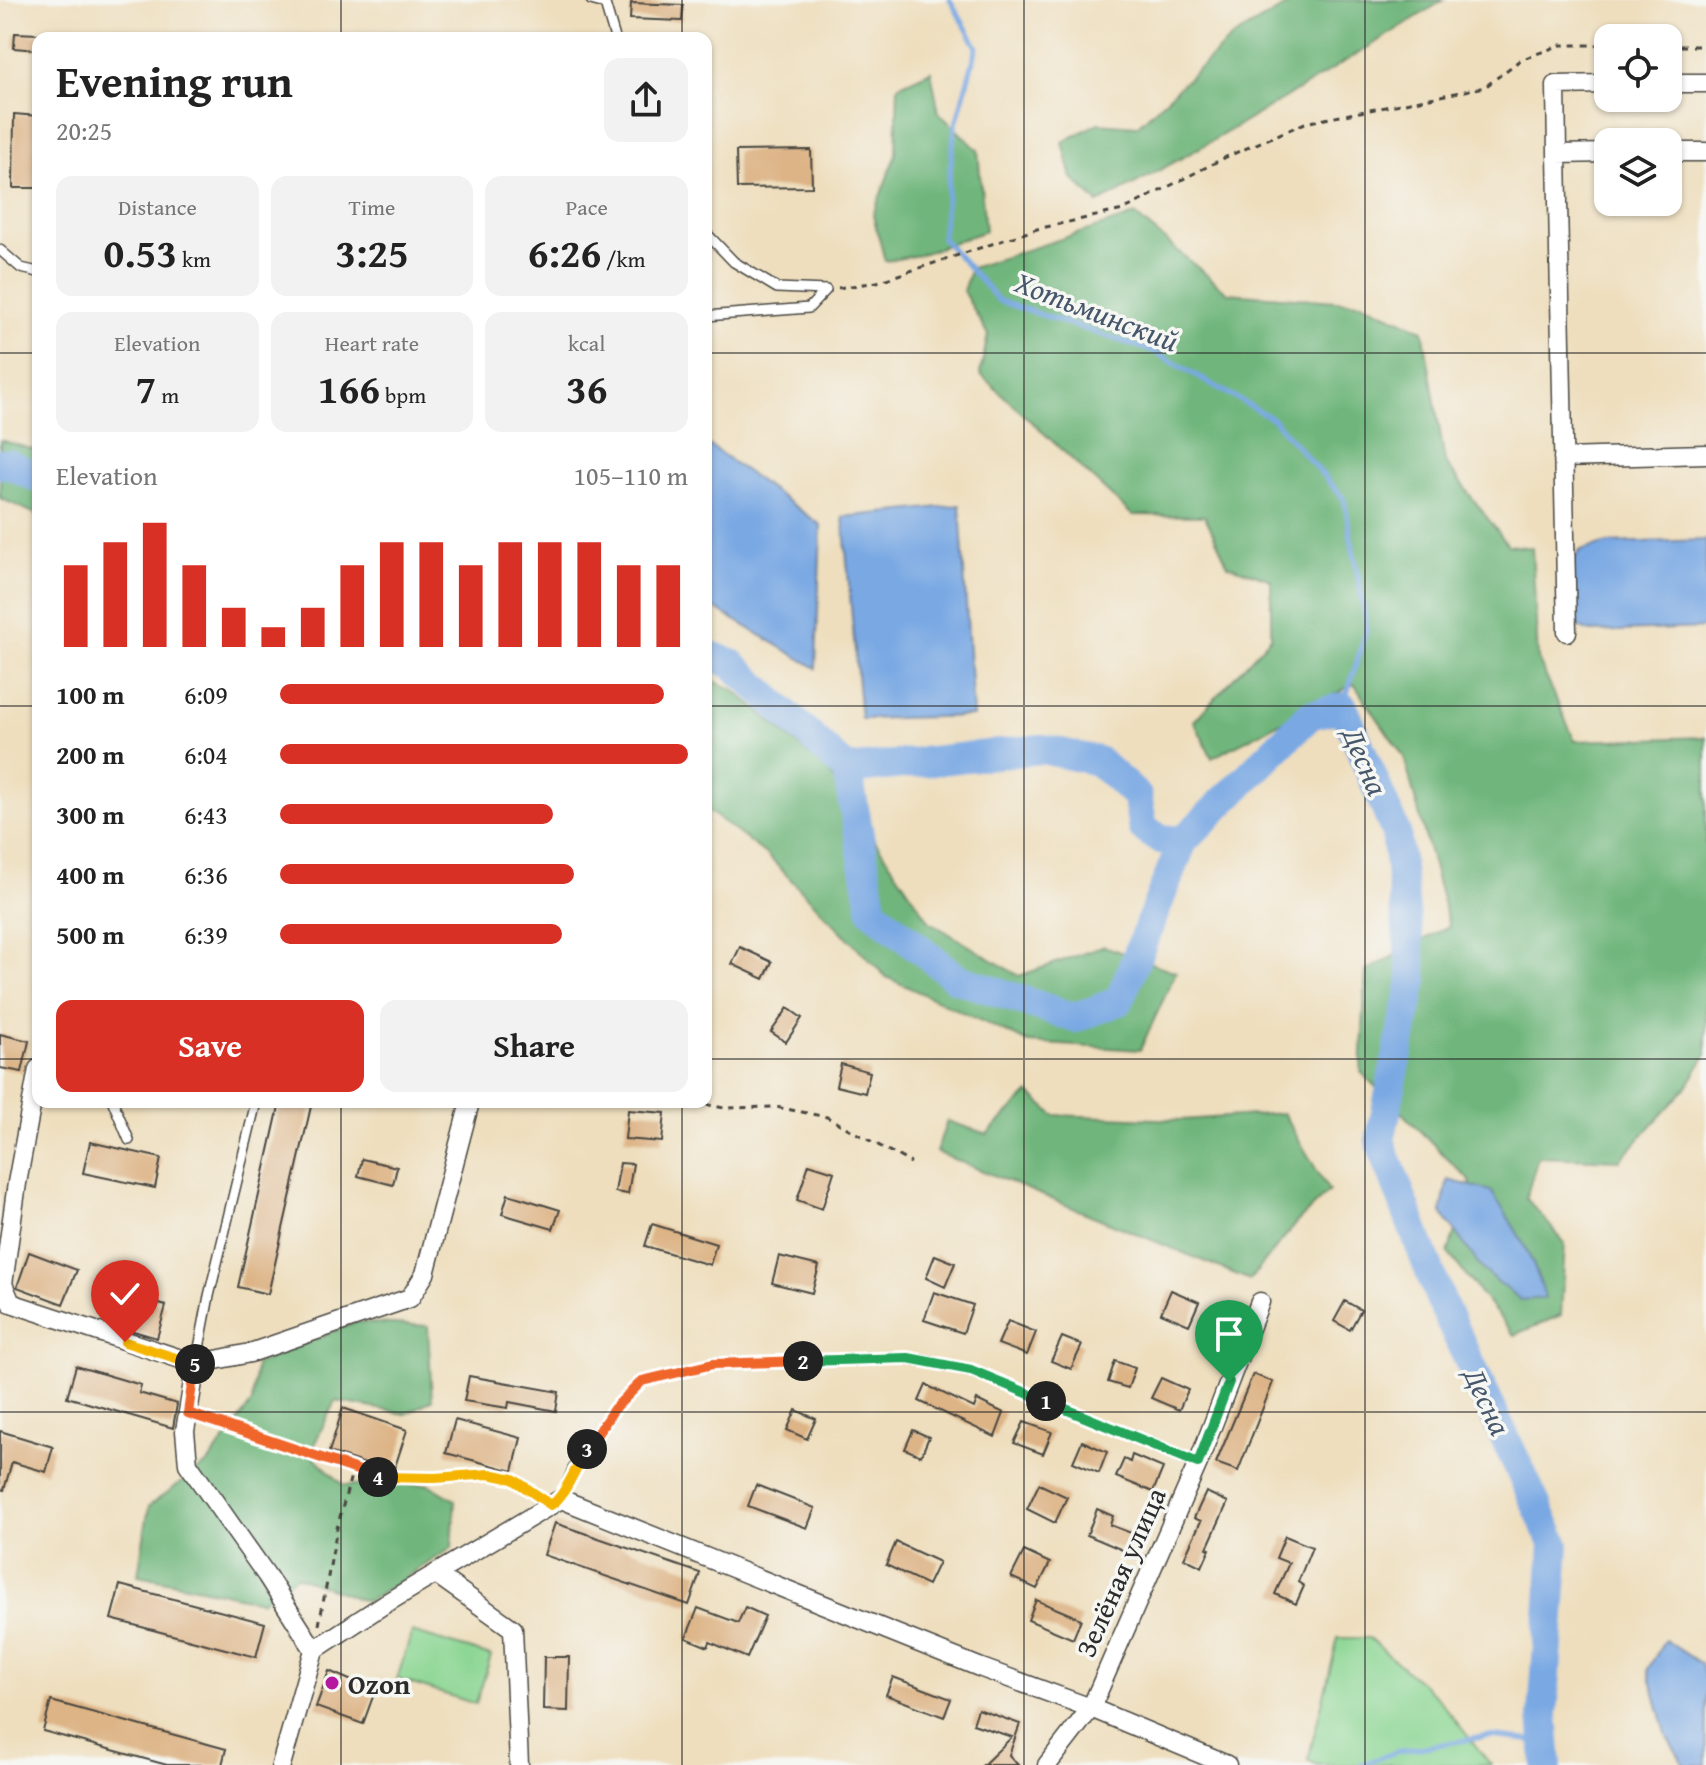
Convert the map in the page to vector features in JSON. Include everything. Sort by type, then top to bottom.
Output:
[{"type":"street","points":[[1682,83],[1706,83]]},
{"type":"street","points":[[1567,632],[1556,85],[1594,84]]},
{"type":"street","points":[[1682,152],[1706,152]]},
{"type":"street","points":[[1557,154],[1594,153]]},
{"type":"street","points":[[1563,458],[1706,454]]},
{"type":"street","points":[[32,1102],[3,1284],[11,1303],[196,1364],[250,1353],[410,1298],[425,1274],[468,1108]]},
{"type":"street","name":"Зелёная улица","points":[[1047,1765],[1091,1708],[1198,1463],[1260,1302]]},
{"type":"street","points":[[196,1364],[185,1431],[188,1464],[267,1576],[314,1650]]},
{"type":"street","points":[[281,1765],[314,1650],[556,1502],[1091,1708],[1225,1764]]},
{"type":"street","points":[[436,1574],[513,1629],[519,1765]]},
{"type":"lane","points":[[591,0],[605,4],[613,32]]},
{"type":"lane","points":[[712,239],[734,262],[777,288],[826,290]]},
{"type":"lane","points":[[0,250],[21,268],[32,271]]},
{"type":"lane","points":[[712,316],[809,308],[826,290]]},
{"type":"lane","points":[[116,1108],[129,1140]]},
{"type":"lane","points":[[196,1364],[209,1296],[255,1108]]},
{"type":"lane","points":[[556,1502],[573,1469],[614,1409],[642,1381],[713,1364],[908,1358],[971,1370],[1198,1463]]},
{"type":"path","points":[[826,290],[877,282],[1037,229],[1123,210],[1226,157],[1305,123],[1485,87],[1520,60],[1561,45],[1594,45]]},
{"type":"path","points":[[1682,46],[1706,46]]},
{"type":"path","points":[[712,1106],[776,1107],[827,1117],[911,1163]]},
{"type":"path","points":[[188,1413],[379,1478],[489,1474],[513,1479],[556,1502]]},
{"type":"path","points":[[314,1650],[337,1528],[353,1468]]},
{"type":"green space","points":[[1296,0],[1444,0],[1230,131],[1098,203],[1072,178],[1063,142],[1098,123],[1137,126],[1234,36]]},
{"type":"green space","points":[[931,71],[939,113],[978,150],[985,231],[919,255],[885,261],[873,215],[896,154],[898,86]]},
{"type":"green space","points":[[1135,215],[1228,293],[1362,303],[1423,330],[1445,462],[1508,545],[1532,548],[1538,659],[1575,741],[1706,737],[1706,1055],[1686,1088],[1620,1160],[1538,1157],[1526,1198],[1565,1243],[1561,1315],[1514,1335],[1448,1253],[1471,1182],[1361,1072],[1366,971],[1449,926],[1404,757],[1354,684],[1212,758],[1194,721],[1271,637],[1271,580],[1228,565],[1205,516],[1132,515],[980,374],[988,335],[963,291],[971,268]]},
{"type":"green space","points":[[0,440],[32,449],[32,512],[0,498]]},
{"type":"green space","points":[[712,680],[733,689],[828,771],[930,922],[1019,976],[1104,946],[1176,972],[1140,1050],[1029,1043],[886,977],[767,855],[712,814]]},
{"type":"green space","points":[[1029,1093],[1054,1115],[1182,1120],[1283,1113],[1329,1191],[1296,1223],[1250,1280],[936,1152],[947,1121],[987,1134]]},
{"type":"green space","points":[[355,1322],[428,1326],[432,1400],[406,1414],[335,1401],[310,1453],[343,1485],[428,1484],[455,1500],[452,1548],[367,1602],[296,1576],[261,1601],[138,1575],[149,1506],[209,1462],[252,1402],[256,1364]]},
{"type":"green space","points":[[412,1632],[491,1656],[476,1704],[397,1679]]},
{"type":"green space","points":[[1338,1638],[1369,1638],[1435,1695],[1491,1765],[1317,1765],[1308,1760]]},
{"type":"water","points":[[712,447],[821,525],[816,668],[712,607]]},
{"type":"water","points":[[960,505],[973,716],[861,719],[843,517]]},
{"type":"water","points":[[1706,540],[1706,628],[1591,632],[1578,627],[1570,588],[1572,568],[1579,551],[1608,543]]},
{"type":"water","points":[[1448,1180],[1491,1191],[1522,1242],[1545,1298],[1521,1300],[1483,1270],[1441,1212]]},
{"type":"water","points":[[1665,1640],[1701,1664],[1706,1682],[1706,1765],[1685,1765],[1667,1737],[1648,1669]]},
{"type":"building","points":[[631,3],[683,5],[682,21],[630,19]]},
{"type":"building","points":[[15,33],[32,34],[32,50],[14,48]]},
{"type":"building","points":[[14,114],[32,116],[32,188],[13,188]]},
{"type":"building","points":[[811,150],[812,187],[737,188],[736,151]]},
{"type":"building","points":[[740,947],[772,962],[764,979],[732,964]]},
{"type":"building","points":[[788,1008],[802,1018],[786,1042],[771,1032]]},
{"type":"building","points":[[0,1034],[29,1041],[22,1072],[0,1068]]},
{"type":"building","points":[[841,1064],[870,1072],[865,1093],[836,1086]]},
{"type":"building","points":[[279,1108],[311,1108],[268,1294],[238,1287]]},
{"type":"building","points":[[628,1110],[665,1113],[662,1142],[625,1139]]},
{"type":"building","points":[[90,1142],[161,1158],[155,1188],[83,1173]]},
{"type":"building","points":[[362,1159],[397,1167],[393,1185],[358,1176]]},
{"type":"building","points":[[620,1163],[633,1164],[628,1194],[615,1192]]},
{"type":"building","points":[[809,1164],[834,1172],[822,1209],[797,1200]]},
{"type":"building","points":[[508,1194],[560,1210],[553,1229],[502,1214]]},
{"type":"building","points":[[652,1224],[716,1244],[710,1265],[645,1246]]},
{"type":"building","points":[[29,1252],[77,1270],[63,1304],[17,1287]]},
{"type":"building","points":[[935,1255],[955,1263],[945,1287],[926,1278]]},
{"type":"building","points":[[779,1256],[819,1266],[812,1293],[772,1283]]},
{"type":"building","points":[[1171,1290],[1199,1302],[1189,1325],[1161,1313]]},
{"type":"building","points":[[934,1292],[973,1305],[963,1333],[924,1320]]},
{"type":"building","points":[[138,1298],[166,1306],[157,1338],[130,1330]]},
{"type":"building","points":[[1345,1301],[1361,1310],[1350,1330],[1334,1321]]},
{"type":"building","points":[[1008,1321],[1036,1332],[1027,1355],[998,1344]]},
{"type":"building","points":[[1062,1337],[1082,1345],[1071,1369],[1051,1361]]},
{"type":"building","points":[[1115,1361],[1135,1368],[1128,1388],[1108,1382]]},
{"type":"building","points":[[76,1366],[141,1385],[139,1393],[177,1404],[173,1428],[67,1397]]},
{"type":"building","points":[[1253,1374],[1273,1382],[1238,1471],[1216,1463]]},
{"type":"building","points":[[469,1376],[559,1392],[556,1411],[509,1402],[508,1408],[464,1401]]},
{"type":"building","points":[[1161,1378],[1188,1390],[1179,1410],[1151,1398]]},
{"type":"building","points":[[926,1385],[974,1408],[977,1400],[1004,1413],[995,1437],[919,1401]]},
{"type":"building","points":[[343,1408],[407,1430],[393,1473],[329,1452]]},
{"type":"building","points":[[796,1410],[816,1419],[807,1439],[787,1430]]},
{"type":"building","points":[[455,1420],[521,1438],[513,1471],[446,1453]]},
{"type":"building","points":[[1024,1422],[1052,1432],[1043,1454],[1014,1443]]},
{"type":"building","points":[[913,1430],[929,1437],[921,1456],[905,1449]]},
{"type":"building","points":[[0,1431],[53,1447],[46,1472],[12,1462],[4,1490],[0,1489]]},
{"type":"building","points":[[1082,1441],[1107,1452],[1099,1473],[1073,1462]]},
{"type":"building","points":[[1132,1455],[1163,1468],[1153,1492],[1116,1477],[1124,1459],[1130,1462]]},
{"type":"building","points":[[1039,1484],[1067,1497],[1055,1523],[1027,1509]]},
{"type":"building","points":[[756,1485],[815,1508],[807,1528],[748,1506]]},
{"type":"building","points":[[1206,1492],[1228,1502],[1207,1548],[1210,1549],[1202,1567],[1184,1558],[1201,1521],[1194,1518]]},
{"type":"building","points":[[1097,1509],[1113,1516],[1110,1525],[1134,1534],[1127,1552],[1087,1535]]},
{"type":"building","points":[[555,1523],[700,1573],[689,1605],[544,1555]]},
{"type":"building","points":[[1285,1536],[1312,1547],[1298,1582],[1304,1586],[1296,1604],[1275,1594],[1289,1563],[1276,1558]]},
{"type":"building","points":[[896,1542],[939,1562],[928,1585],[886,1565]]},
{"type":"building","points":[[1024,1551],[1050,1563],[1037,1589],[1011,1577]]},
{"type":"building","points":[[120,1585],[265,1623],[256,1657],[111,1619]]},
{"type":"building","points":[[1036,1600],[1081,1619],[1073,1639],[1028,1620]]},
{"type":"building","points":[[745,1607],[765,1616],[747,1658],[710,1642],[708,1647],[686,1638],[698,1608],[738,1623]]},
{"type":"building","points":[[544,1657],[569,1657],[568,1711],[543,1710]]},
{"type":"building","points":[[329,1671],[375,1691],[363,1724],[316,1707]]},
{"type":"building","points":[[893,1677],[951,1699],[944,1717],[886,1695]]},
{"type":"building","points":[[51,1701],[226,1749],[222,1765],[167,1765],[43,1731]]},
{"type":"building","points":[[978,1709],[1020,1724],[1009,1755],[1018,1765],[983,1765],[1012,1737],[973,1724]]},
{"type":"waterway","name":"Хотьминский","points":[[950,0],[977,47],[955,127],[942,238],[999,301],[1155,352],[1273,419],[1344,499],[1367,628],[1343,707]]},
{"type":"waterway","name":"Десна","points":[[0,464],[9,464],[32,475]]},
{"type":"waterway","name":"Десна","points":[[712,656],[732,664],[847,770],[873,911],[956,978],[1075,1018],[1119,1001],[1183,841],[1310,715],[1343,707],[1396,833],[1413,980],[1380,1141],[1441,1301],[1555,1545],[1543,1715],[1547,1765]]},
{"type":"waterway","points":[[847,770],[1042,749],[1098,761],[1137,796],[1143,828],[1160,839],[1183,841]]},
{"type":"waterway","points":[[1360,1765],[1396,1752],[1489,1736],[1545,1742]]},
{"type":"place","name":"Ozon","points":[[332,1683]]},
{"type":"route","points":[[125,1342],[196,1364],[188,1413],[379,1478],[489,1474],[513,1479],[551,1505],[561,1499],[573,1469],[614,1409],[642,1381],[713,1364],[908,1358],[971,1370],[1198,1463],[1229,1382]]}]
